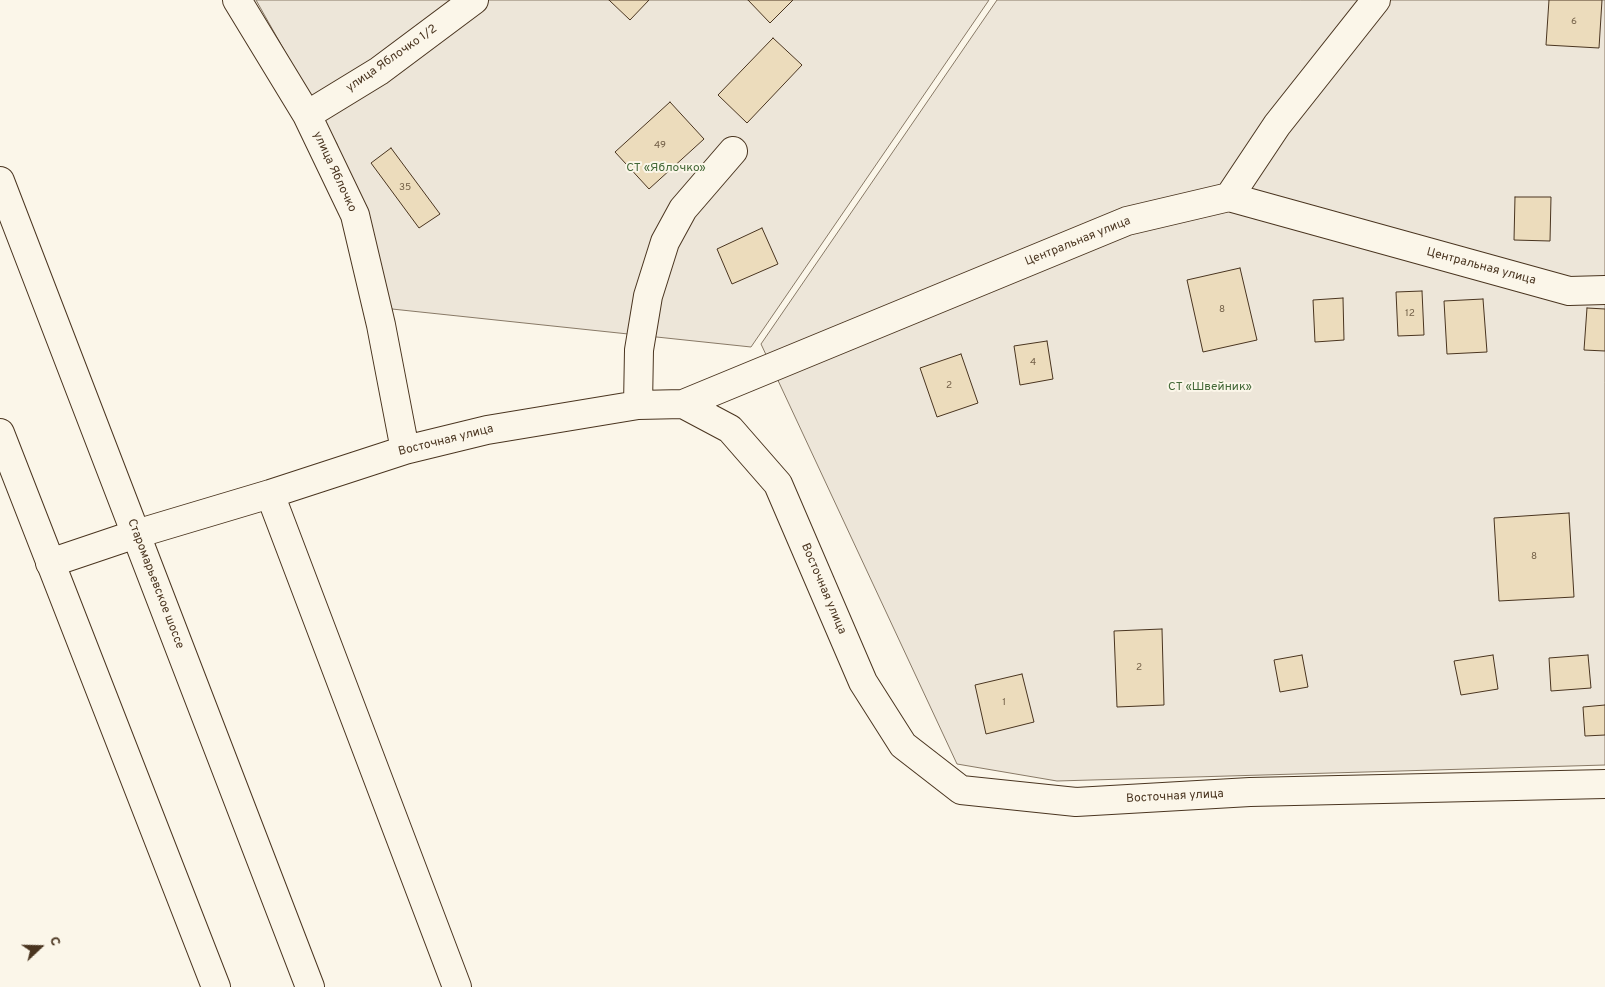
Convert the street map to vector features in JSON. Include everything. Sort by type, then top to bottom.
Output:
[{"type":"street","name":"улица Яблочко","points":[[237,0],[307,115],[355,215],[381,325],[405,450]]},
{"type":"street","name":"улица Яблочко 1/2","points":[[307,115],[380,70],[474,0]]},
{"type":"street","points":[[1229,197],[1277,124],[1376,0]]},
{"type":"street","points":[[638,405],[639,350],[648,296],[665,242],[683,209],[733,151]]},
{"type":"street","name":"Старомарьевское шоссе","points":[[0,181],[310,987]]},
{"type":"street","name":"Центральная улица","points":[[683,404],[1127,221],[1229,197],[1569,291],[1605,290]]},
{"type":"street","name":"Восточная улица","points":[[50,563],[136,534],[270,494],[405,450],[487,430],[638,405],[683,404],[730,429],[778,484],[863,682],[903,745],[961,790],[1076,802],[1250,792],[1605,784]]},
{"type":"street","points":[[0,433],[216,987]]},
{"type":"street","points":[[270,494],[457,987]]},
{"type":"green space","name":"СТ «Яблочко»","points":[[256,0],[989,0],[751,347],[392,309],[337,144]]},
{"type":"green space","name":"СТ «Швейник»","points":[[997,0],[1605,0],[1605,765],[1057,781],[957,764],[761,344]]},
{"type":"building","points":[[609,0],[649,0],[630,20]]},
{"type":"building","points":[[748,0],[793,0],[770,23]]},
{"type":"building","points":[[1549,0],[1602,0],[1599,48],[1546,45]]},
{"type":"building","points":[[773,38],[802,65],[747,123],[718,95]]},
{"type":"building","points":[[670,102],[704,139],[649,189],[615,152]]},
{"type":"building","points":[[391,148],[440,214],[419,228],[371,163]]},
{"type":"building","points":[[1515,197],[1551,197],[1550,241],[1514,240]]},
{"type":"building","points":[[762,228],[778,264],[732,284],[717,249]]},
{"type":"building","points":[[1240,268],[1257,340],[1203,352],[1187,280]]},
{"type":"building","points":[[1422,291],[1424,335],[1398,336],[1396,292]]},
{"type":"building","points":[[1343,298],[1344,340],[1315,342],[1313,300]]},
{"type":"building","points":[[1483,299],[1487,352],[1447,354],[1444,301]]},
{"type":"building","points":[[1587,308],[1605,309],[1605,351],[1584,350]]},
{"type":"building","points":[[1047,341],[1053,379],[1020,385],[1014,346]]},
{"type":"building","points":[[961,354],[978,403],[937,417],[920,368]]},
{"type":"building","points":[[1569,513],[1574,597],[1499,601],[1494,518]]},
{"type":"building","points":[[1162,629],[1164,705],[1117,707],[1114,631]]},
{"type":"building","points":[[1302,655],[1308,687],[1280,692],[1274,660]]},
{"type":"building","points":[[1493,655],[1498,689],[1461,695],[1454,661]]},
{"type":"building","points":[[1588,655],[1591,688],[1551,691],[1549,658]]},
{"type":"building","points":[[1022,674],[1034,722],[986,734],[975,685]]},
{"type":"building","points":[[1605,705],[1605,735],[1585,736],[1583,707]]}]
